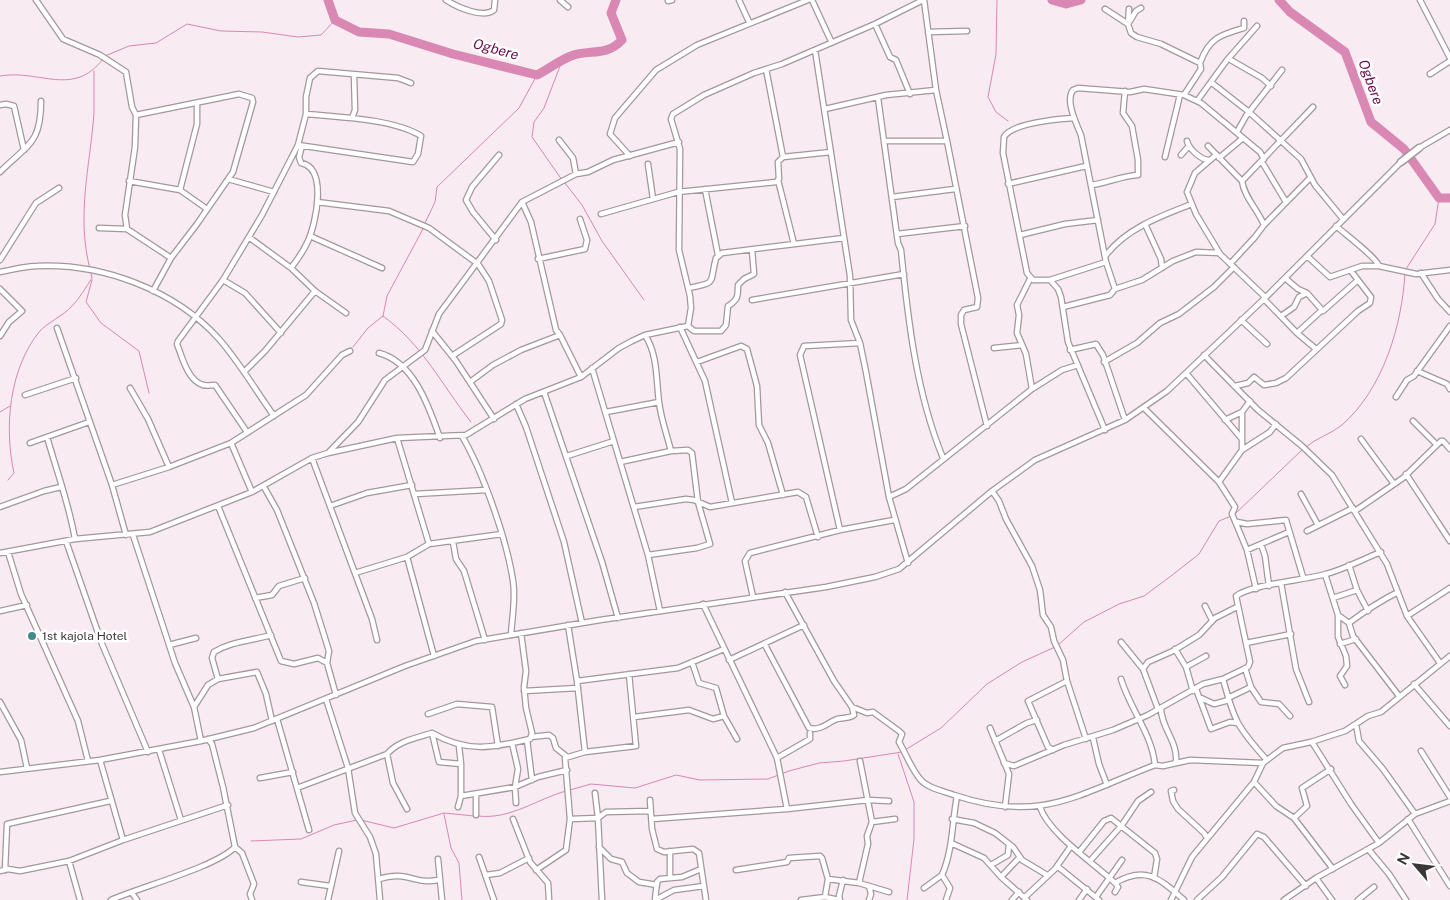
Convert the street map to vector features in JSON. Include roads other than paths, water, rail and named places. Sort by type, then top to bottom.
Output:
[{"type":"street","points":[[36,0],[63,39],[100,55],[125,70],[132,107],[136,116],[135,146],[125,215],[126,229]]},
{"type":"street","points":[[446,0],[458,7],[485,13],[494,10],[494,0]]},
{"type":"street","points":[[560,0],[568,7]]},
{"type":"street","points":[[739,0],[749,22]]},
{"type":"street","points":[[630,156],[610,134],[610,129],[615,118],[631,97],[656,70],[681,53],[749,22],[808,0]]},
{"type":"street","points":[[812,0],[831,41]]},
{"type":"street","points":[[688,326],[691,308],[688,288],[679,259],[678,192],[680,154],[679,142],[671,119],[673,114],[704,96],[875,24],[923,0],[936,90],[948,141],[955,189],[965,226],[978,298],[977,307],[964,310],[961,315],[961,324],[987,426]]},
{"type":"street","points":[[1420,0],[1450,60],[1430,74]]},
{"type":"street","points":[[1128,24],[1136,11],[1142,8]]},
{"type":"street","points":[[1105,9],[1128,24]]},
{"type":"street","points":[[1129,9],[1128,24],[1131,33],[1137,37],[1161,44],[1200,63]]},
{"type":"street","points":[[1165,157],[1182,95],[1201,69],[1200,63],[1211,40],[1244,28],[1244,21]]},
{"type":"street","points":[[875,24],[890,57],[896,60],[910,94]]},
{"type":"street","points":[[1198,101],[1229,59],[1257,26]]},
{"type":"street","points":[[928,32],[967,31]]},
{"type":"street","points":[[815,50],[850,276],[848,284],[850,320],[860,343],[888,497],[908,563]]},
{"type":"street","points":[[1229,59],[1262,78],[1271,86]]},
{"type":"street","points":[[766,69],[783,157]]},
{"type":"street","points":[[1237,132],[1249,112],[1282,70]]},
{"type":"street","points":[[292,268],[310,236],[317,202],[316,177],[308,165],[301,163],[299,157],[310,78],[318,71],[354,76],[398,78],[411,83]]},
{"type":"street","points":[[354,76],[354,117]]},
{"type":"street","points":[[1212,83],[1249,112],[1301,159],[1312,181],[1343,219]]},
{"type":"street","points":[[1115,289],[1106,262],[1081,134],[1074,118],[1070,95],[1075,88],[1125,91],[1144,89],[1182,95],[1198,101],[1243,138],[1263,161],[1286,202]]},
{"type":"street","points":[[825,109],[878,98],[936,90]]},
{"type":"street","points":[[1091,185],[1103,184],[1125,176],[1138,175],[1138,160],[1132,126],[1123,113],[1125,91]]},
{"type":"street","points":[[136,116],[239,94],[252,98],[252,110],[238,159],[228,179],[171,258],[153,291]]},
{"type":"street","points":[[878,98],[886,141],[897,234],[901,250],[908,326],[932,428],[943,458]]},
{"type":"street","points":[[0,172],[34,140],[38,131],[42,100]]},
{"type":"street","points":[[0,106],[6,104],[14,106],[24,150]]},
{"type":"street","points":[[180,190],[197,124],[198,104]]},
{"type":"street","points":[[1242,181],[1313,107]]},
{"type":"street","points":[[300,145],[413,162],[418,154],[421,136],[396,127],[354,117],[306,114]]},
{"type":"street","points":[[1032,390],[1022,345],[1017,333],[1018,305],[1030,278],[1008,184],[1002,142],[1006,133],[1044,121],[1074,118]]},
{"type":"street","points":[[0,772],[100,760],[201,741],[274,720],[460,645],[568,625],[875,577],[890,572],[908,563],[992,491],[1035,460],[1105,430],[1144,408],[1186,373],[1285,278],[1401,162],[1419,148],[1450,130]]},
{"type":"street","points":[[1187,141],[1188,147],[1203,160],[1209,160],[1217,157],[1243,138]]},
{"type":"street","points":[[558,140],[574,158],[576,174]]},
{"type":"street","points":[[886,141],[948,141]]},
{"type":"street","points":[[328,453],[358,422],[381,384],[425,350],[439,314],[496,240],[522,202],[576,174],[679,142]]},
{"type":"street","points":[[247,432],[215,386],[205,386],[196,382],[186,366],[177,344],[224,280],[250,238],[300,145]]},
{"type":"street","points":[[1208,146],[1242,181],[1243,188],[1259,212],[1264,225]]},
{"type":"street","points":[[1181,155],[1188,147]]},
{"type":"street","points":[[794,244],[778,180],[778,162],[783,157],[831,152]]},
{"type":"street","points":[[496,240],[472,212],[466,200],[472,187],[499,155]]},
{"type":"street","points":[[1209,160],[1196,173],[1188,186],[1187,192],[1219,253],[1316,350]]},
{"type":"street","points":[[648,164],[653,199]]},
{"type":"street","points":[[1008,184],[1086,166]]},
{"type":"street","points":[[228,179],[274,192]]},
{"type":"street","points":[[601,214],[678,192],[778,180]]},
{"type":"street","points":[[129,181],[180,190],[207,209]]},
{"type":"street","points":[[1104,362],[1137,343],[1160,323],[1179,314],[1214,287],[1264,225],[1286,202],[1312,181]]},
{"type":"street","points":[[0,260],[36,203],[59,188]]},
{"type":"street","points":[[688,288],[709,284],[713,280],[718,255],[705,189]]},
{"type":"street","points":[[892,197],[955,189]]},
{"type":"street","points":[[317,202],[389,210],[423,224],[478,264],[488,281],[502,320],[501,324],[452,356]]},
{"type":"street","points":[[522,202],[530,222],[556,330],[560,334],[581,377]]},
{"type":"street","points":[[1106,255],[1128,234],[1145,224],[1192,204]]},
{"type":"street","points":[[538,259],[585,248],[587,240],[580,219]]},
{"type":"street","points":[[1020,235],[1065,224],[1098,220]]},
{"type":"street","points":[[1145,224],[1161,259],[1162,268]]},
{"type":"street","points":[[897,234],[965,226]]},
{"type":"street","points":[[1336,226],[1361,249],[1374,257],[1379,266]]},
{"type":"street","points":[[99,228],[126,229],[171,258]]},
{"type":"street","points":[[310,236],[382,268]]},
{"type":"street","points":[[250,238],[292,268],[315,291],[346,313]]},
{"type":"street","points":[[718,255],[724,252],[844,238]]},
{"type":"street","points":[[0,553],[75,539],[150,532],[264,487],[312,458],[328,453],[397,438],[462,436],[494,419],[516,404],[581,377],[619,348],[645,335],[688,326],[690,329],[702,332],[723,329],[726,325],[728,306],[736,301],[738,285],[744,279],[754,274],[752,250]]},
{"type":"street","points":[[1063,307],[1110,295],[1115,289],[1142,280],[1173,261],[1196,252],[1219,253]]},
{"type":"street","points":[[1307,256],[1330,277],[1362,266],[1379,266],[1405,273],[1450,270]]},
{"type":"street","points":[[1030,278],[1037,281],[1050,280],[1106,262]]},
{"type":"street","points":[[0,272],[36,266],[95,270],[153,291],[196,318],[218,339],[244,372],[274,416]]},
{"type":"street","points":[[1235,386],[1248,383],[1254,377],[1264,385],[1276,383],[1288,376],[1370,303],[1371,297],[1351,271]]},
{"type":"street","points":[[1421,273],[1438,299],[1450,312]]},
{"type":"street","points":[[752,300],[904,274]]},
{"type":"street","points":[[1285,278],[1305,294],[1307,293],[1322,310]]},
{"type":"street","points":[[224,280],[245,293],[281,332]]},
{"type":"street","points":[[1050,280],[1058,289],[1070,350],[1078,364],[1105,430]]},
{"type":"street","points":[[1297,333],[1358,280]]},
{"type":"street","points":[[0,289],[22,311],[9,322],[0,336]]},
{"type":"street","points":[[244,372],[315,291]]},
{"type":"street","points":[[1282,316],[1294,307],[1299,298],[1305,294]]},
{"type":"street","points":[[1240,320],[1267,344]]},
{"type":"street","points":[[1396,397],[1450,326]]},
{"type":"street","points":[[680,327],[705,381],[732,504]]},
{"type":"street","points":[[57,328],[112,485],[126,535]]},
{"type":"street","points":[[432,332],[452,356],[494,419]]},
{"type":"street","points":[[470,382],[493,365],[521,350],[560,334]]},
{"type":"street","points":[[645,335],[650,343],[655,360],[659,402],[671,452]]},
{"type":"street","points":[[840,530],[800,355],[804,346],[860,343]]},
{"type":"street","points":[[1070,350],[1096,344],[1103,355],[1125,420]]},
{"type":"street","points":[[994,348],[1022,345]]},
{"type":"street","points":[[697,362],[741,346],[747,349],[757,386],[759,425],[768,443],[782,495]]},
{"type":"street","points":[[112,485],[169,467],[231,442],[306,394],[342,356],[350,351]]},
{"type":"street","points":[[379,353],[404,367],[418,388],[440,438]]},
{"type":"street","points":[[1204,355],[1250,401],[1332,475],[1381,552],[1407,616],[1440,663]]},
{"type":"street","points":[[888,497],[906,489],[943,458],[1032,390],[1062,370],[1078,364]]},
{"type":"street","points":[[592,368],[648,555],[660,611]]},
{"type":"street","points":[[1417,371],[1448,382],[1450,389]]},
{"type":"street","points":[[1186,373],[1242,439]]},
{"type":"street","points":[[25,395],[76,378]]},
{"type":"street","points":[[130,388],[148,419],[169,467]]},
{"type":"street","points":[[544,392],[567,456],[618,618]]},
{"type":"street","points":[[1225,420],[1242,412],[1250,401]]},
{"type":"street","points":[[606,412],[659,402]]},
{"type":"street","points":[[516,404],[526,427],[564,542],[582,623]]},
{"type":"street","points":[[1144,408],[1219,482],[1235,507],[1233,515],[1247,550],[1256,589]]},
{"type":"street","points":[[1242,412],[1242,450]]},
{"type":"street","points":[[1412,421],[1437,445]]},
{"type":"street","points":[[30,443],[89,422]]},
{"type":"street","points":[[1219,482],[1242,450],[1270,432],[1276,424]]},
{"type":"street","points":[[462,436],[486,490],[502,534],[514,583],[510,635]]},
{"type":"street","points":[[47,437],[61,487],[70,506],[75,539]]},
{"type":"street","points":[[397,438],[429,544]]},
{"type":"street","points":[[1361,439],[1394,484]]},
{"type":"street","points":[[1307,531],[1354,510],[1394,484],[1443,440],[1450,449]]},
{"type":"street","points":[[567,456],[614,441]]},
{"type":"street","points":[[231,442],[252,492]]},
{"type":"street","points":[[620,462],[671,452],[688,450],[692,453],[698,502],[710,544],[698,548],[648,555]]},
{"type":"street","points":[[312,458],[355,573],[377,640]]},
{"type":"street","points":[[1406,474],[1450,541]]},
{"type":"street","points":[[330,506],[367,493],[412,484]]},
{"type":"street","points":[[0,507],[61,487]]},
{"type":"street","points":[[264,487],[277,510],[305,578],[329,652],[327,663],[336,695]]},
{"type":"street","points":[[415,494],[486,490]]},
{"type":"street","points":[[992,491],[999,500],[1006,519],[1032,566],[1040,590],[1043,615],[1051,627],[1063,660],[1067,681],[1086,739]]},
{"type":"street","points":[[634,507],[686,500],[710,507],[798,492],[806,497],[818,537]]},
{"type":"street","points":[[1301,494],[1318,525]]},
{"type":"street","points":[[218,506],[281,661],[294,664],[318,658],[327,663]]},
{"type":"street","points":[[753,597],[745,561],[750,553],[840,530],[894,520]]},
{"type":"street","points":[[1237,522],[1247,524],[1286,520],[1303,577]]},
{"type":"street","points":[[1247,550],[1290,532]]},
{"type":"street","points":[[355,573],[407,557],[429,544],[502,534]]},
{"type":"street","points":[[133,535],[169,645],[194,707],[201,741]]},
{"type":"street","points":[[66,541],[102,644],[148,752]]},
{"type":"street","points":[[452,542],[456,559],[464,570],[485,640]]},
{"type":"street","points":[[1261,544],[1265,556],[1269,586]]},
{"type":"street","points":[[8,552],[15,579],[78,721],[88,761]]},
{"type":"street","points":[[1005,807],[1009,774],[1014,766],[1053,750],[1093,738],[1137,719],[1203,684],[1223,679],[1245,668],[1250,662],[1237,608],[1236,596],[1303,577],[1326,574],[1381,552]]},
{"type":"street","points":[[407,557],[434,656]]},
{"type":"street","points":[[1349,565],[1368,611]]},
{"type":"street","points":[[1326,574],[1338,615],[1340,644],[1346,656],[1347,666],[1340,676],[1345,685]]},
{"type":"street","points":[[255,598],[272,595],[279,586],[305,578]]},
{"type":"street","points":[[1281,583],[1296,669],[1309,702]]},
{"type":"street","points":[[1407,616],[1450,588]]},
{"type":"street","points":[[1333,598],[1358,590]]},
{"type":"street","points":[[765,645],[809,728],[814,729],[837,720],[852,718],[854,715],[852,707],[834,681],[785,592]]},
{"type":"street","points":[[1350,623],[1368,611],[1374,604],[1398,592]]},
{"type":"street","points":[[703,604],[776,758],[787,809]]},
{"type":"street","points":[[0,611],[27,605]]},
{"type":"street","points":[[1205,606],[1212,620]]},
{"type":"street","points":[[1143,667],[1148,662],[1176,649],[1198,635],[1212,620],[1237,608]]},
{"type":"street","points":[[1338,615],[1350,623],[1353,636],[1399,696]]},
{"type":"street","points":[[568,625],[578,681],[584,752]]},
{"type":"street","points":[[730,660],[804,625]]},
{"type":"street","points":[[521,633],[526,671],[524,691],[532,780]]},
{"type":"street","points":[[1246,643],[1291,634]]},
{"type":"street","points":[[218,679],[212,658],[214,652],[226,644],[256,640],[271,635]]},
{"type":"street","points":[[169,645],[196,638]]},
{"type":"street","points":[[1340,644],[1356,639]]},
{"type":"street","points":[[1121,642],[1143,667],[1164,723],[1177,751],[1176,762]]},
{"type":"street","points":[[578,681],[678,668],[724,649]]},
{"type":"street","points":[[1176,649],[1186,667],[1194,690],[1200,698],[1210,729],[1230,722],[1237,723]]},
{"type":"street","points":[[1186,667],[1206,656]]},
{"type":"street","points":[[1171,900],[1192,856],[1254,782],[1264,761],[1282,748],[1312,742],[1345,731],[1368,716],[1381,712],[1450,656]]},
{"type":"street","points":[[692,662],[699,683],[716,688],[724,716],[736,739]]},
{"type":"street","points":[[1245,668],[1251,687],[1261,702],[1279,704],[1290,716]]},
{"type":"street","points":[[194,707],[208,685],[218,679],[258,672],[293,772],[305,824],[309,830]]},
{"type":"street","points":[[566,756],[584,752],[635,747],[634,716],[629,674]]},
{"type":"street","points":[[1121,679],[1137,719],[1149,736],[1155,765]]},
{"type":"street","points":[[1223,679],[1237,723],[1264,761]]},
{"type":"street","points":[[1053,750],[1048,747],[1029,703],[1030,698],[1067,681]]},
{"type":"street","points":[[1414,684],[1450,726]]},
{"type":"street","points":[[1200,698],[1214,704],[1251,687]]},
{"type":"street","points":[[524,691],[578,688]]},
{"type":"street","points":[[326,699],[348,768],[355,813],[370,837],[376,854],[380,900]]},
{"type":"street","points":[[0,702],[21,740],[27,768]]},
{"type":"street","points":[[428,714],[457,704],[492,707],[498,746]]},
{"type":"street","points":[[852,707],[878,714],[899,730],[902,734],[899,742],[920,780],[957,796],[1005,807],[1040,807],[1072,800],[1155,765],[1163,766],[1176,762],[1209,760],[1264,761]]},
{"type":"street","points":[[634,716],[689,710],[713,719],[724,716]]},
{"type":"street","points":[[995,740],[1027,723],[1037,720]]},
{"type":"street","points":[[1356,724],[1359,741],[1383,769],[1415,814]]},
{"type":"street","points":[[990,728],[1009,774]]},
{"type":"street","points":[[776,758],[810,739],[810,733]]},
{"type":"street","points":[[298,788],[387,754],[401,743],[432,734],[459,746],[479,748],[498,746],[549,735],[553,738],[556,748],[566,756]]},
{"type":"street","points":[[432,734],[439,762],[461,764]]},
{"type":"street","points":[[1093,738],[1099,764],[1107,785]]},
{"type":"street","points":[[208,739],[212,744],[228,805],[235,847],[242,853],[254,884],[250,894],[252,900]]},
{"type":"street","points":[[1312,742],[1331,769],[1351,804],[1379,843]]},
{"type":"street","points":[[512,743],[518,769],[515,787],[516,803]]},
{"type":"street","points":[[458,807],[461,796],[459,746]]},
{"type":"street","points":[[159,750],[182,820]]},
{"type":"street","points":[[1284,900],[1316,878],[1369,850],[1415,814],[1450,799],[1420,751]]},
{"type":"street","points":[[387,754],[393,783],[407,809]]},
{"type":"street","points":[[536,870],[566,850],[570,819],[567,770],[564,761],[566,756]]},
{"type":"street","points":[[100,760],[110,801],[123,840]]},
{"type":"street","points":[[859,883],[868,844],[867,836],[872,822],[867,786],[860,761]]},
{"type":"street","points":[[1004,763],[1014,766]]},
{"type":"street","points":[[1294,818],[1307,806],[1302,788],[1331,769]]},
{"type":"street","points":[[461,796],[515,787],[567,770]]},
{"type":"street","points":[[260,778],[293,772]]},
{"type":"street","points":[[1254,782],[1276,806],[1294,818],[1333,869]]},
{"type":"street","points":[[1174,790],[1170,791],[1172,801],[1207,838]]},
{"type":"street","points":[[595,792],[602,900]]},
{"type":"street","points":[[1090,860],[1122,825],[1138,801],[1151,792]]},
{"type":"street","points":[[476,794],[476,815]]},
{"type":"street","points":[[946,900],[950,888],[944,878],[957,796]]},
{"type":"street","points":[[650,800],[654,842],[657,849],[660,851],[693,849],[696,851],[706,900]]},
{"type":"street","points":[[652,819],[787,809],[868,800],[889,800]]},
{"type":"street","points":[[110,801],[6,824],[2,871],[20,870],[69,861],[123,840],[228,805]]},
{"type":"street","points":[[1040,807],[1071,846],[1080,851],[1115,883],[1118,887],[1116,892]]},
{"type":"street","points":[[570,819],[598,818],[606,812],[650,811]]},
{"type":"street","points":[[1080,851],[1106,819],[1111,818],[1156,853],[1154,878]]},
{"type":"street","points":[[512,819],[528,858],[548,884],[549,900]]},
{"type":"street","points":[[872,822],[895,819]]},
{"type":"street","points":[[952,819],[974,823],[995,833],[1034,869],[1047,875]]},
{"type":"street","points":[[1408,819],[1448,877],[1450,886]]},
{"type":"street","points":[[1198,900],[1222,877],[1257,834],[1264,837],[1306,886]]},
{"type":"street","points":[[951,843],[984,858],[1001,877],[1026,899],[1057,866],[1071,846]]},
{"type":"street","points":[[991,865],[1008,855],[1009,844]]},
{"type":"street","points":[[112,900],[224,855],[235,847]]},
{"type":"street","points":[[600,847],[612,859],[622,862],[630,876],[648,885],[658,885]]},
{"type":"street","points":[[1369,850],[1389,874],[1406,900]]},
{"type":"street","points":[[328,900],[339,851]]},
{"type":"street","points":[[670,851],[670,877]]},
{"type":"street","points":[[736,870],[786,862],[789,858],[820,856],[828,879],[825,897]]},
{"type":"street","points":[[479,857],[494,900]]},
{"type":"street","points":[[1001,877],[1020,857]]},
{"type":"street","points":[[486,875],[500,873],[528,858]]},
{"type":"street","points":[[438,859],[438,880],[442,900]]},
{"type":"street","points":[[1057,866],[1098,898],[1122,860]]},
{"type":"street","points":[[69,861],[80,900]]},
{"type":"street","points":[[655,900],[660,878],[682,877],[701,869]]},
{"type":"street","points":[[1115,883],[1130,874],[1148,874],[1184,900]]},
{"type":"street","points":[[379,879],[401,875],[425,883],[438,880]]},
{"type":"street","points":[[924,888],[937,878],[944,878]]},
{"type":"street","points":[[1316,878],[1332,900]]},
{"type":"street","points":[[828,879],[859,883],[890,892]]},
{"type":"street","points":[[801,900],[825,897],[840,900],[843,880]]},
{"type":"street","points":[[301,882],[330,886]]},
{"type":"street","points":[[655,900],[660,895],[674,890],[704,886]]},
{"type":"street","points":[[869,886],[871,894],[869,900]]},
{"type":"street","points":[[1358,900],[1374,887]]},
{"type":"street","points":[[1079,900],[1087,889]]},
{"type":"street","points":[[1012,900],[1019,892]]},
{"type":"street","points":[[132,893],[137,900]]},
{"type":"street","points":[[1293,895],[1299,900]]},
{"type":"waterway","name":"Ogbere","points":[[328,0],[335,20],[359,32],[389,34],[453,54],[537,75],[571,56],[604,51],[622,40],[611,13],[616,0]]},
{"type":"waterway","points":[[997,0],[996,54],[988,97],[996,112],[1008,121]]},
{"type":"waterway","name":"Ogbere","points":[[1052,0],[1066,4],[1081,0]]},
{"type":"waterway","name":"Ogbere","points":[[1279,0],[1290,12],[1345,52],[1371,122],[1404,149],[1439,198],[1450,198]]},
{"type":"waterway","points":[[105,56],[129,46],[156,43],[187,24],[221,31],[262,32],[298,37],[321,35],[335,20]]},
{"type":"waterway","points":[[0,76],[15,75],[68,80],[92,71],[103,59]]},
{"type":"waterway","points":[[562,61],[544,108],[534,122],[532,137],[562,180]]},
{"type":"waterway","points":[[90,269],[84,230],[84,211],[94,113],[94,71]]},
{"type":"waterway","points":[[425,223],[435,202],[437,187],[519,108],[537,75]]},
{"type":"waterway","points":[[565,183],[582,205],[602,241],[644,300]]},
{"type":"waterway","points":[[1406,269],[1435,224],[1439,198]]},
{"type":"waterway","points":[[353,347],[368,328],[383,316],[387,296],[424,227]]},
{"type":"waterway","points":[[8,480],[14,473],[9,437],[10,418],[15,381],[21,364],[39,332],[78,300],[92,278],[91,273]]},
{"type":"waterway","points":[[1306,447],[1342,425],[1369,394],[1388,355],[1395,335],[1400,314],[1405,273]]},
{"type":"waterway","points":[[92,280],[86,302],[101,323],[139,351],[149,393]]},
{"type":"waterway","points":[[383,316],[397,327],[421,352],[471,422]]},
{"type":"waterway","points":[[0,412],[10,406]]},
{"type":"waterway","points":[[1235,514],[1303,449]]},
{"type":"waterway","points":[[1058,645],[1084,622],[1119,604],[1144,596],[1171,576],[1199,554],[1219,521],[1231,516]]},
{"type":"waterway","points":[[905,750],[941,728],[987,684],[1022,662],[1055,647]]},
{"type":"waterway","points":[[570,790],[591,784],[635,788],[676,775],[700,780],[768,779],[819,763],[902,752]]},
{"type":"waterway","points":[[898,754],[914,802],[914,839],[907,900]]},
{"type":"waterway","points":[[478,816],[501,815],[512,812],[566,791]]},
{"type":"waterway","points":[[361,820],[394,828],[444,813],[474,816]]},
{"type":"waterway","points":[[444,814],[451,848],[459,863],[462,900]]},
{"type":"waterway","points":[[251,841],[301,839],[334,825],[357,820]]},
{"type":"place","name":"1st kajola Hotel","points":[[32,636]]}]
